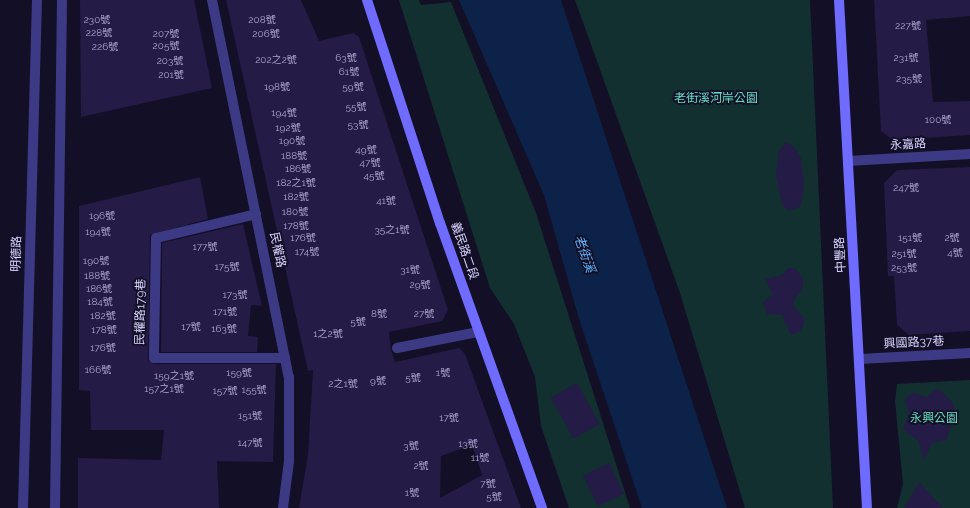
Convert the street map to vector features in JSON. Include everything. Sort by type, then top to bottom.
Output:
[{"type":"street","name":"明德路","points":[[23,508],[37,0]]},
{"type":"street","points":[[55,508],[62,0]]},
{"type":"street","name":"民權路","points":[[212,0],[289,376],[289,461],[283,508]]},
{"type":"street","name":"義民路二段","points":[[367,0],[478,332],[542,508]]},
{"type":"street","name":"中豐路","points":[[839,0],[860,359],[866,508]]},
{"type":"street","name":"永嘉路","points":[[848,161],[970,154]]},
{"type":"street","name":"民權路179巷","points":[[256,214],[156,238],[154,358],[286,358]]},
{"type":"street","points":[[398,348],[478,332]]},
{"type":"street","name":"興國路37巷","points":[[860,359],[970,353]]},
{"type":"green space","points":[[399,0],[419,0],[421,5],[451,2],[536,213],[630,508],[569,508],[541,426],[535,377],[514,324],[490,288]]},
{"type":"green space","name":"老街溪河岸公園","points":[[575,0],[810,0],[833,508],[745,508],[679,290]]},
{"type":"green space","name":"永興公園","points":[[970,380],[970,508],[897,508],[903,484],[895,401],[897,384]]},
{"type":"water","name":"老街溪","points":[[459,0],[561,0],[727,508],[642,508],[579,319],[544,195]]},
{"type":"building","points":[[80,0],[194,0],[212,88],[81,117]]},
{"type":"building","points":[[226,0],[301,0],[319,41],[353,33],[359,37],[448,310],[442,321],[389,332],[391,350],[395,362],[459,348],[465,354],[521,508],[299,508],[308,455],[313,370],[308,371]],"holes":[[[472,445],[482,475],[440,498],[441,456]]]},
{"type":"building","points":[[874,0],[970,0],[970,16],[926,20],[933,102],[970,101],[970,135],[893,140],[881,131]]},
{"type":"building","points":[[786,142],[794,147],[801,158],[804,181],[801,206],[789,211],[782,205],[776,175],[779,151]]},
{"type":"building","points":[[970,167],[970,331],[909,335],[897,325],[894,276],[888,276],[884,183],[897,170]]},
{"type":"building","points":[[200,177],[208,219],[150,235],[148,361],[154,364],[276,364],[273,462],[217,461],[219,508],[78,508],[78,458],[161,460],[164,430],[91,430],[90,391],[79,390],[79,206]]},
{"type":"building","points":[[243,224],[262,306],[251,305],[248,336],[258,337],[257,352],[161,352],[162,243]]},
{"type":"building","points":[[788,268],[795,268],[803,278],[803,287],[792,304],[803,317],[804,324],[800,331],[791,335],[782,315],[767,314],[763,302],[773,294],[765,279],[782,275]]},
{"type":"building","points":[[577,383],[600,424],[574,439],[551,398]]},
{"type":"building","points":[[938,388],[953,403],[955,417],[946,440],[932,443],[924,460],[918,441],[903,429],[909,414],[905,399],[913,393],[926,397]]},
{"type":"building","points":[[609,463],[624,494],[598,506],[583,476]]},
{"type":"building","points":[[919,482],[943,508],[904,508]]}]
